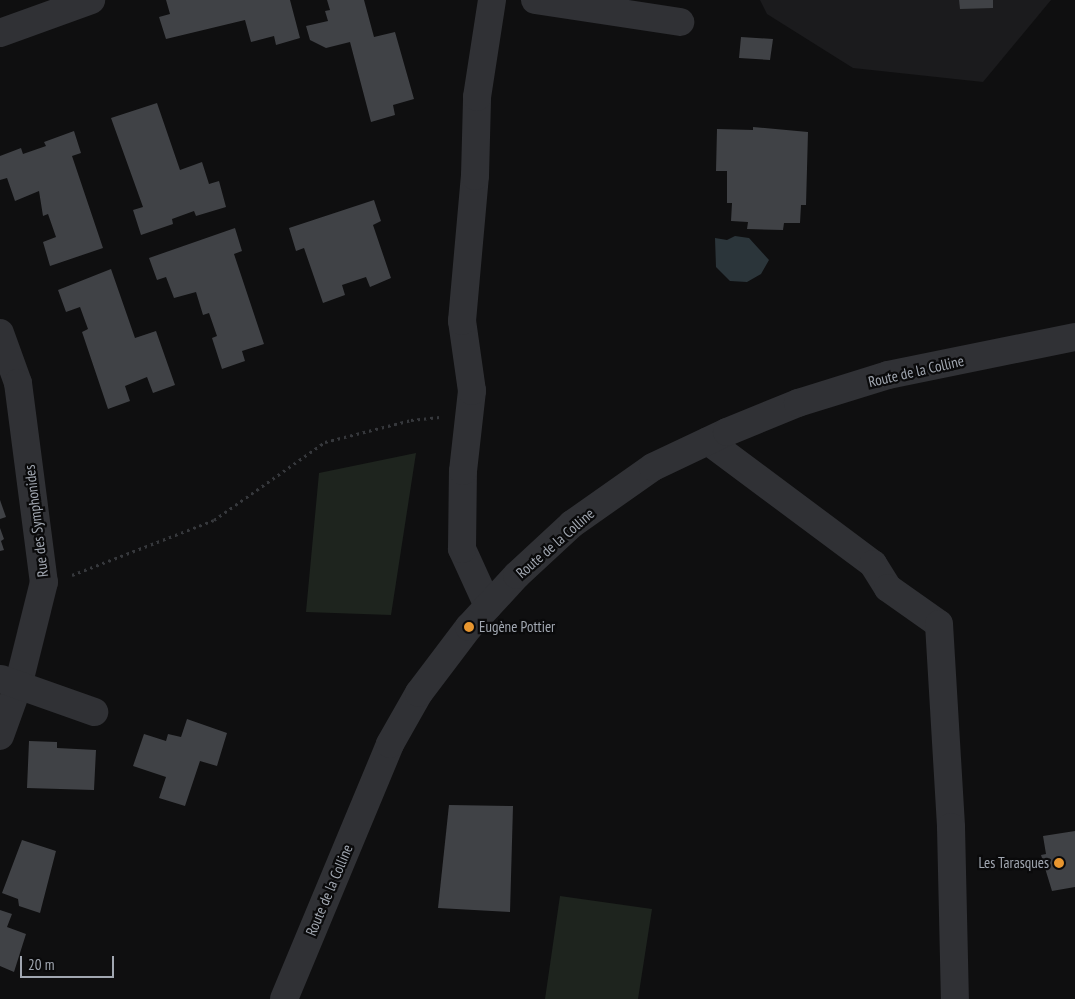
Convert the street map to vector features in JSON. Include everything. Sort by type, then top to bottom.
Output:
[{"type":"street","points":[[0,32],[91,0]]},
{"type":"street","points":[[488,606],[462,549],[463,471],[472,391],[462,321],[475,176],[478,98],[492,0]]},
{"type":"street","points":[[535,0],[680,22]]},
{"type":"street","name":"Rue des Symphonides","points":[[0,333],[18,383],[44,582],[9,682],[0,736]]},
{"type":"street","name":"Route de la Colline","points":[[284,999],[390,744],[419,693],[488,606],[572,524],[654,467],[708,441],[798,403],[888,375],[1075,337]]},
{"type":"street","points":[[708,441],[873,564],[888,588],[938,624],[951,827],[955,999]]},
{"type":"street","points":[[9,682],[94,712]]},
{"type":"path","points":[[44,582],[87,571],[214,520],[325,442],[411,420],[470,414]]},
{"type":"shaded area","points":[[760,0],[1051,0],[983,82],[853,68],[767,14]]},
{"type":"shaded area","points":[[735,236],[749,238],[769,260],[761,274],[747,282],[730,281],[716,267],[715,238],[727,240]]},
{"type":"shaded area","points":[[416,453],[391,615],[306,612],[319,473]]},
{"type":"shaded area","points":[[560,896],[652,909],[638,999],[545,999]]},
{"type":"building","points":[[166,0],[290,0],[300,38],[276,45],[274,36],[251,42],[245,20],[166,39],[159,17],[170,14]]},
{"type":"building","points":[[327,0],[364,0],[374,37],[395,32],[414,99],[393,105],[395,115],[371,122],[350,42],[326,48],[310,40],[306,26],[328,21],[325,11],[330,10]]},
{"type":"building","points":[[959,0],[993,0],[993,8],[960,9]]},
{"type":"building","points":[[741,37],[773,39],[770,60],[739,58]]},
{"type":"building","points":[[157,103],[180,170],[202,162],[209,184],[219,181],[226,207],[196,216],[194,211],[172,219],[173,224],[141,235],[133,210],[143,207],[111,118]]},
{"type":"building","points":[[753,127],[808,132],[806,205],[801,205],[800,223],[784,223],[783,230],[747,229],[748,222],[731,221],[732,203],[727,203],[727,171],[716,171],[717,129],[753,130]]},
{"type":"building","points":[[74,131],[81,153],[72,156],[103,248],[50,266],[43,242],[56,237],[48,214],[43,216],[39,191],[15,201],[7,178],[0,180],[0,156],[21,148],[23,154],[46,146],[44,142]]},
{"type":"building","points":[[374,200],[381,221],[373,225],[391,278],[370,287],[366,277],[342,285],[345,295],[323,303],[304,248],[296,251],[289,228]]},
{"type":"building","points":[[235,228],[242,251],[234,254],[264,344],[242,351],[245,361],[222,369],[212,338],[217,336],[209,313],[203,315],[196,292],[174,298],[166,277],[157,280],[149,258]]},
{"type":"building","points":[[111,269],[135,338],[156,331],[175,385],[153,393],[147,377],[125,386],[130,401],[108,409],[82,332],[88,329],[80,307],[66,312],[58,290]]},
{"type":"building","points":[[0,500],[6,517],[0,519]]},
{"type":"building","points":[[0,528],[4,539],[1,541],[4,550],[0,551]]},
{"type":"building","points":[[187,719],[227,733],[217,766],[200,761],[185,806],[159,798],[166,777],[133,766],[144,734],[166,741],[168,734],[181,737]]},
{"type":"building","points":[[29,741],[57,742],[57,748],[96,750],[94,790],[27,788]]},
{"type":"building","points":[[449,805],[513,806],[510,912],[438,908]]},
{"type":"building","name":"Les Tarasques","points":[[1075,831],[1075,887],[1052,891],[1041,855],[1046,854],[1043,836]]},
{"type":"building","points":[[22,840],[56,851],[40,913],[19,906],[18,899],[2,893]]},
{"type":"building","points":[[0,910],[12,914],[7,927],[26,934],[14,972],[0,966]]},
{"type":"place","name":"Eugène Pottier","points":[[469,627]]},
{"type":"place","name":"Les Tarasques","points":[[1059,863]]}]
